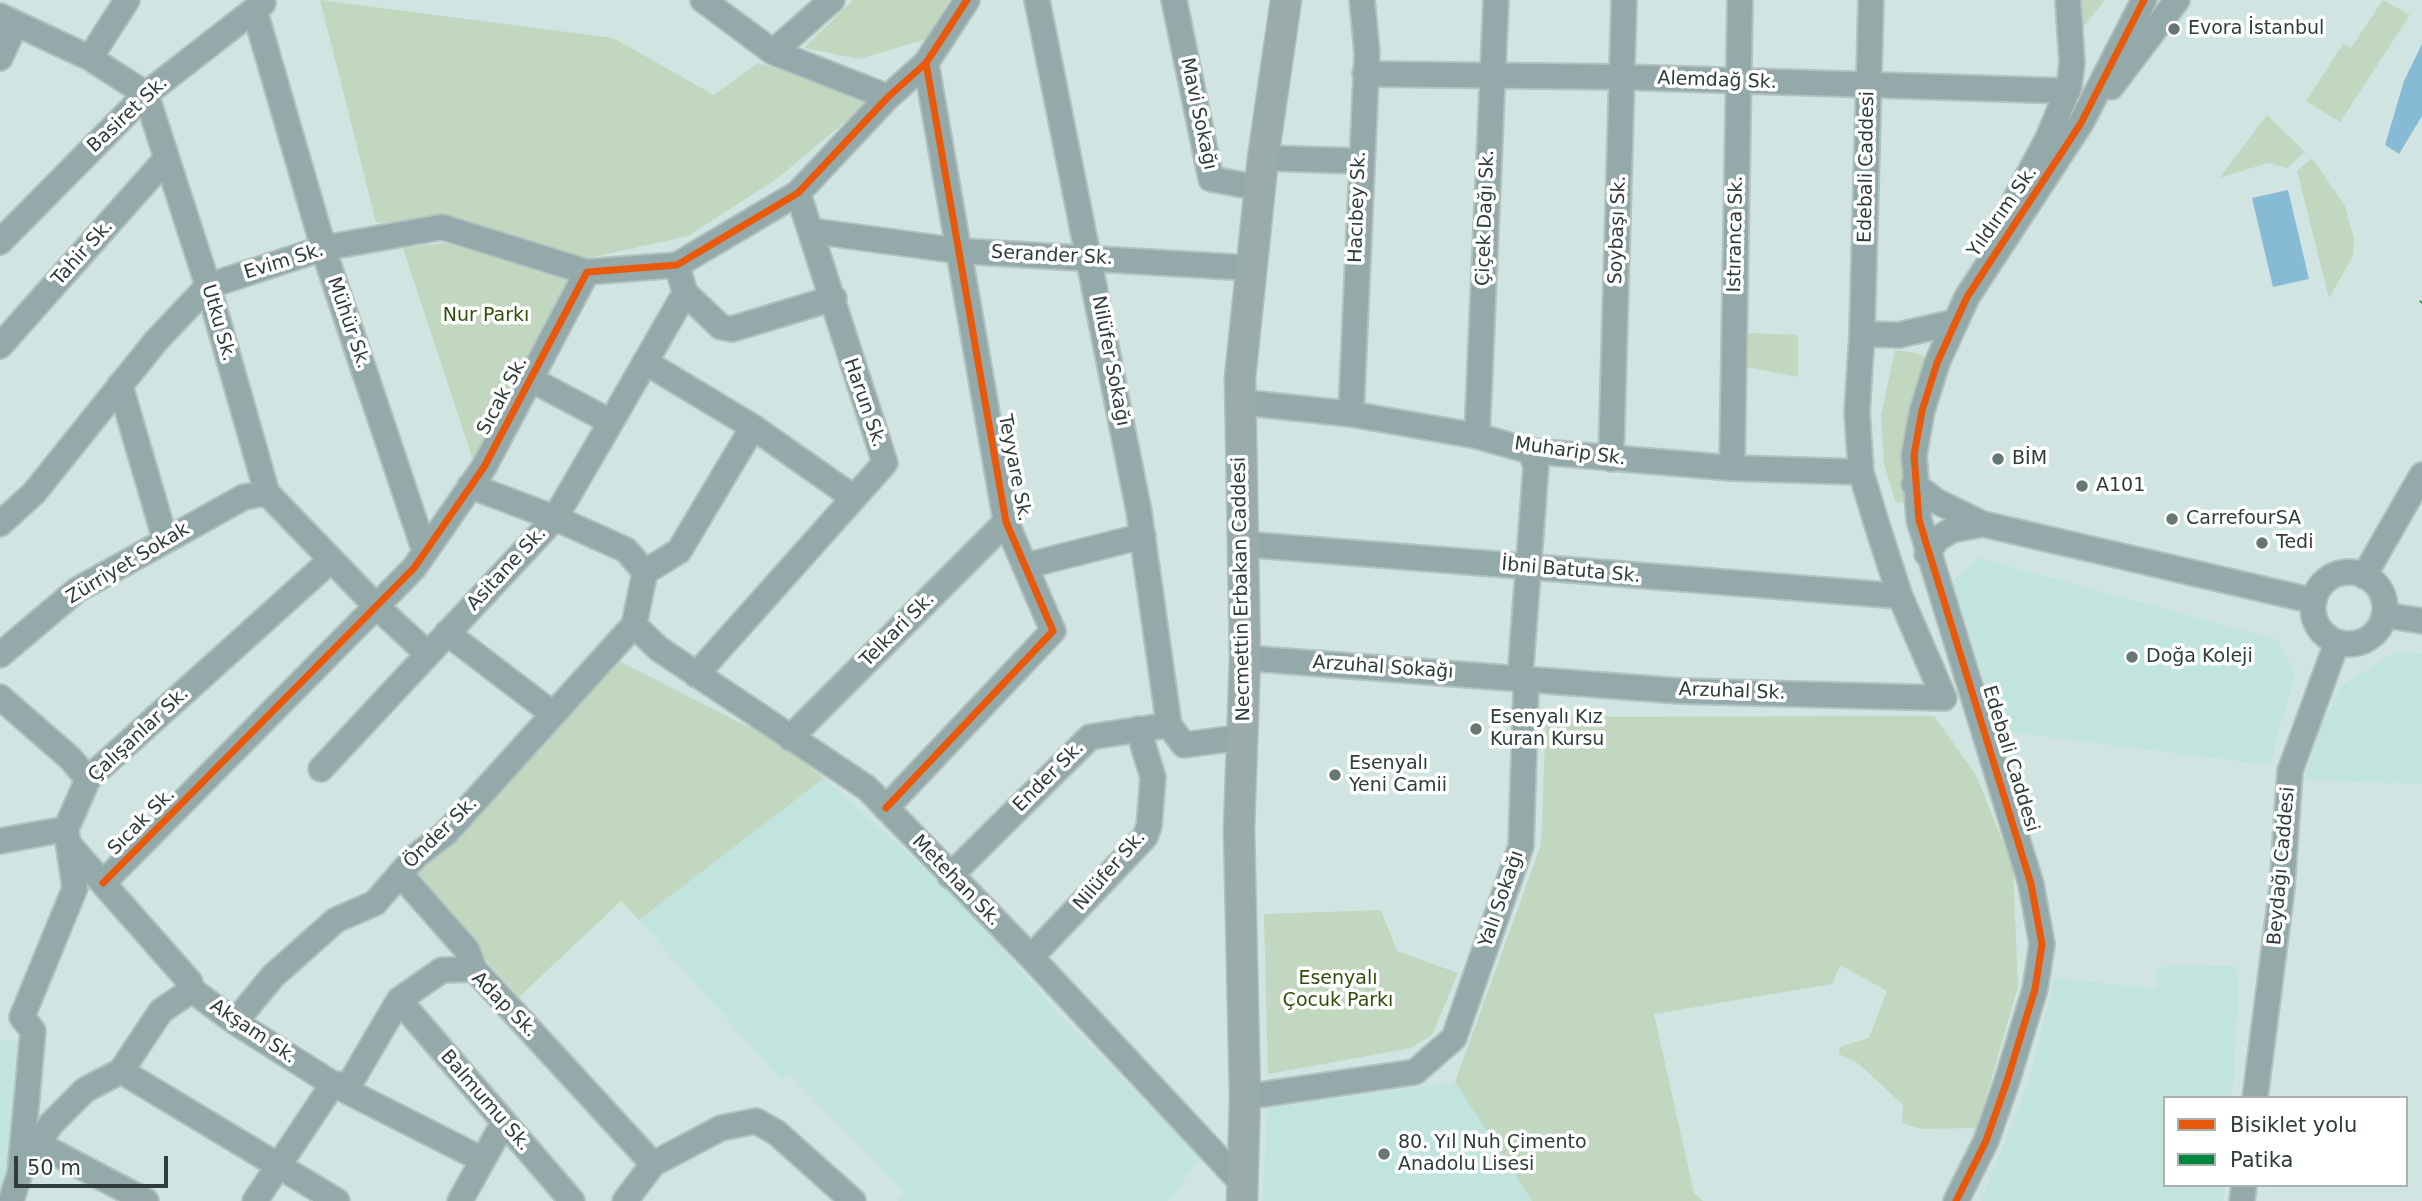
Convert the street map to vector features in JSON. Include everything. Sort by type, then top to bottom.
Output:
[{"type":"main road","name":"Necmettin Erbakan Caddesi","points":[[1238,1194],[1245,1097],[1240,829],[1245,657],[1240,402],[1263,158],[1286,0]]},
{"type":"street","points":[[90,58],[127,0]]},
{"type":"street","points":[[704,0],[774,52],[888,97]]},
{"type":"street","points":[[774,52],[832,0]]},
{"type":"street","points":[[587,272],[677,265],[798,193],[888,97],[926,63],[967,0]]},
{"type":"street","name":"Nilüfer Sokağı","points":[[1037,0],[1090,257],[1143,537],[1169,725]]},
{"type":"street","name":"Mavi Sokağı","points":[[1174,0],[1212,179],[1260,188]]},
{"type":"street","name":"Hacıbey Sk.","points":[[1351,414],[1360,161],[1366,74],[1363,0]]},
{"type":"street","name":"Çiçek Dağı Sk.","points":[[1477,436],[1496,0]]},
{"type":"street","name":"Soybaşı Sk.","points":[[1611,459],[1624,0]]},
{"type":"street","name":"Istıranca Sk.","points":[[1732,468],[1740,0]]},
{"type":"street","name":"Edebali Caddesi","points":[[1871,0],[1862,334],[1857,412],[1861,472],[1900,596],[1944,698]]},
{"type":"street","name":"Yıldırım Sk.","points":[[2037,176],[2048,138],[2068,91],[2072,63],[2068,0]]},
{"type":"street","points":[[2081,122],[2144,0]]},
{"type":"street","points":[[2081,122],[2177,0]]},
{"type":"street","name":"Basiret Sk.","points":[[0,242],[146,94],[260,6]]},
{"type":"street","name":"Mühür Sk.","points":[[260,6],[324,248],[425,552]]},
{"type":"street","points":[[5,19],[90,58],[146,94]]},
{"type":"street","points":[[0,58],[12,32],[5,19]]},
{"type":"street","name":"Teyyare Sk.","points":[[886,808],[1053,631],[1006,522],[926,63]]},
{"type":"street","name":"Alemdağ Sk.","points":[[1366,74],[1622,78],[2068,91]]},
{"type":"street","name":"Utku Sk.","points":[[146,94],[208,286],[267,493],[377,607],[428,654]]},
{"type":"street","name":"Yıldırım Sk.","points":[[1955,322],[1981,271],[2037,176],[2081,122]]},
{"type":"street","points":[[1263,158],[1360,161]]},
{"type":"street","name":"Tahir Sk.","points":[[0,346],[166,159]]},
{"type":"street","name":"Harun Sk.","points":[[696,675],[885,463],[839,330],[834,298],[798,193]]},
{"type":"street","name":"Evim Sk.","points":[[0,524],[34,493],[156,341],[208,286],[324,248],[442,227],[587,272]]},
{"type":"street","name":"Serander Sk.","points":[[812,231],[960,251],[1251,268]]},
{"type":"street","points":[[677,265],[685,293],[721,327],[732,329],[834,298]]},
{"type":"street","name":"Sıcak Sk.","points":[[103,883],[377,607],[425,552],[470,486],[587,272]]},
{"type":"street","name":"Asitane Sk.","points":[[321,769],[555,518],[685,293]]},
{"type":"street","points":[[1862,334],[1899,335],[1955,322]]},
{"type":"street","name":"Edebali Caddesi","points":[[1955,322],[1937,363],[1922,411],[1914,455],[1914,484],[1927,554],[1972,686],[2031,884],[2042,944],[2035,989],[2007,1082],[1986,1141],[1956,1201]]},
{"type":"street","points":[[645,362],[753,427],[854,498]]},
{"type":"street","points":[[530,379],[611,422]]},
{"type":"street","points":[[120,385],[165,539]]},
{"type":"street","name":"Muharip Sk.","points":[[1240,402],[1351,414],[1477,436],[1530,450],[1732,468],[1861,472]]},
{"type":"street","points":[[634,625],[645,572],[679,551],[753,427]]},
{"type":"street","name":"Yalı Sokağı","points":[[1245,1097],[1415,1072],[1454,1038],[1521,846],[1526,690],[1520,678],[1536,466],[1530,450]]},
{"type":"street","points":[[2364,576],[2422,475]]},
{"type":"street","points":[[1914,484],[1936,501],[1983,524],[2314,601]]},
{"type":"street","points":[[470,486],[555,518],[626,550],[645,572]]},
{"type":"street","name":"Zürriyet Sokak","points":[[0,655],[78,590],[244,497],[267,493]]},
{"type":"street","name":"Telkari Sk.","points":[[790,738],[1006,522]]},
{"type":"street","points":[[1927,554],[1937,539],[1952,530],[1983,524]]},
{"type":"street","points":[[1025,566],[1143,537]]},
{"type":"street","name":"İbni Batuta Sk.","points":[[1242,544],[1900,596]]},
{"type":"street","name":"Çalışanlar Sk.","points":[[68,838],[88,779],[331,560]]},
{"type":"street","points":[[2354,572],[2364,576],[2379,587],[2384,615],[2372,635],[2350,644],[2337,642],[2321,630],[2313,611],[2314,601],[2324,582],[2333,576],[2354,572]]},
{"type":"street","points":[[2384,615],[2422,621]]},
{"type":"street","name":"Metehan Sk.","points":[[634,625],[659,649],[867,789],[1031,957],[1238,1194]]},
{"type":"street","name":"Önder Sk.","points":[[235,1022],[273,975],[336,920],[375,904],[416,856],[446,833],[634,625]]},
{"type":"street","points":[[447,633],[553,715]]},
{"type":"street","name":"Beydağı Caddesi","points":[[2255,1096],[2282,888],[2290,771],[2337,642]]},
{"type":"street","name":"Arzuhal Sokağı","points":[[1245,657],[1520,678]]},
{"type":"street","name":"Arzuhal Sk.","points":[[1520,678],[1680,691],[1944,698]]},
{"type":"street","points":[[0,696],[70,758],[88,779]]},
{"type":"street","points":[[1169,725],[1184,745],[1243,737]]},
{"type":"street","name":"Ender Sk.","points":[[950,876],[1090,737],[1169,725]]},
{"type":"street","name":"Nilüfer Sk.","points":[[1031,957],[1145,837],[1149,826],[1153,777],[1138,729]]},
{"type":"street","points":[[0,841],[68,838],[75,888],[11,1020],[33,1031],[31,1140],[10,1201]]},
{"type":"street","name":"Akşam Sk.","points":[[68,838],[103,883],[190,982],[192,990],[235,1022],[333,1084],[481,1159]]},
{"type":"street","points":[[400,874],[467,950],[474,969]]},
{"type":"street","name":"Adap Sk.","points":[[255,1201],[281,1167],[333,1084],[349,1085],[399,1000],[442,970],[474,969],[653,1164]]},
{"type":"street","points":[[31,1140],[85,1090],[121,1071],[161,1011],[192,990]]},
{"type":"street","name":"Balmumu Sk.","points":[[399,1000],[572,1201]]},
{"type":"street","points":[[121,1071],[337,1201]]},
{"type":"street","points":[[625,1201],[653,1164],[720,1128],[755,1121],[777,1133],[853,1201]]},
{"type":"street","points":[[460,1201],[504,1122]]},
{"type":"street","points":[[31,1140],[146,1201]]},
{"type":"shaded area","name":"Doğa Koleji","points":[[1979,558],[2278,640],[2295,673],[2271,760],[2261,764],[2000,731],[1953,580]]},
{"type":"shaded area","points":[[2395,652],[2422,654],[2422,784],[2304,780],[2319,731],[2340,686]]},
{"type":"shaded area","points":[[824,778],[966,907],[1062,1017],[1201,1157],[1168,1201],[898,1201],[905,1193],[789,1073],[782,1080],[639,920]]},
{"type":"shaded area","points":[[2236,966],[2238,993],[2232,1096],[2163,1096],[2163,1187],[2225,1187],[2223,1201],[1981,1201],[2028,1084],[2055,978],[2157,989],[2156,967]]},
{"type":"shaded area","points":[[20,1039],[8,1172],[0,1197],[0,1040]]},
{"type":"shaded area","name":"80. Yıl Nuh Çimento Anadolu Lisesi","points":[[1455,1082],[1532,1201],[1262,1201],[1268,1108]]},
{"type":"green space","points":[[320,0],[613,38],[714,95],[758,63],[873,99],[775,180],[688,236],[589,258],[442,219],[376,223]]},
{"type":"green space","points":[[853,0],[949,0],[927,39],[859,59],[804,48]]},
{"type":"green space","points":[[2077,0],[2105,0],[2084,26]]},
{"type":"green space","points":[[2383,0],[2410,15],[2340,122],[2306,101],[2343,44],[2351,48]]},
{"type":"green space","points":[[2267,115],[2305,152],[2287,168],[2268,163],[2219,178]]},
{"type":"green space","points":[[2312,158],[2345,206],[2354,239],[2353,256],[2329,298],[2297,171]]},
{"type":"green space","name":"Nur Parkı","points":[[445,243],[570,280],[474,463],[403,248]]},
{"type":"green space","points":[[1748,333],[1798,335],[1798,377],[1747,367]]},
{"type":"green space","points":[[1895,350],[1917,353],[1927,358],[1905,502],[1896,503],[1884,464],[1881,416]]},
{"type":"green space","points":[[617,660],[776,741],[824,778],[639,920],[621,901],[519,997],[414,879]]},
{"type":"green space","points":[[1934,716],[1976,775],[2013,867],[2018,987],[1977,1128],[1921,1129],[1902,1123],[1903,1105],[1859,1064],[1839,1054],[1839,1047],[1869,1038],[1887,991],[1840,965],[1832,984],[1654,1014],[1694,1193],[1703,1201],[1532,1201],[1455,1082],[1541,845],[1546,717]]},
{"type":"green space","name":"Esenyalı Çocuk Parkı","points":[[1381,910],[1397,951],[1458,973],[1432,1035],[1411,1048],[1268,1074],[1264,914]]},
{"type":"water","points":[[2422,44],[2422,116],[2399,154],[2385,145],[2404,81]]},
{"type":"water","points":[[2288,190],[2309,279],[2273,287],[2252,198]]},
{"type":"cycle path","points":[[103,883],[414,568],[484,467],[587,272],[677,265],[798,193],[888,97],[926,63],[967,0]]},
{"type":"cycle path","points":[[1956,1201],[1986,1141],[2007,1081],[2035,989],[2042,944],[2031,884],[1919,520],[1914,455],[1922,411],[1937,363],[1967,297],[2081,123],[2144,0]]},
{"type":"cycle path","points":[[886,808],[1053,631],[1006,522],[926,63]]},
{"type":"place","name":"Evora İstanbul","points":[[2174,29]]},
{"type":"place","name":"BİM","points":[[1998,459]]},
{"type":"place","name":"A101","points":[[2082,486]]},
{"type":"place","name":"CarrefourSA","points":[[2172,519]]},
{"type":"place","name":"Tedi","points":[[2262,543]]},
{"type":"place","name":"Doğa Koleji","points":[[2132,657]]},
{"type":"place","name":"Esenyalı Kız Kuran Kursu","points":[[1476,729]]},
{"type":"place","name":"Esenyalı Yeni Camii","points":[[1335,775]]},
{"type":"place","name":"80. Yıl Nuh Çimento Anadolu Lisesi","points":[[1384,1154]]}]
